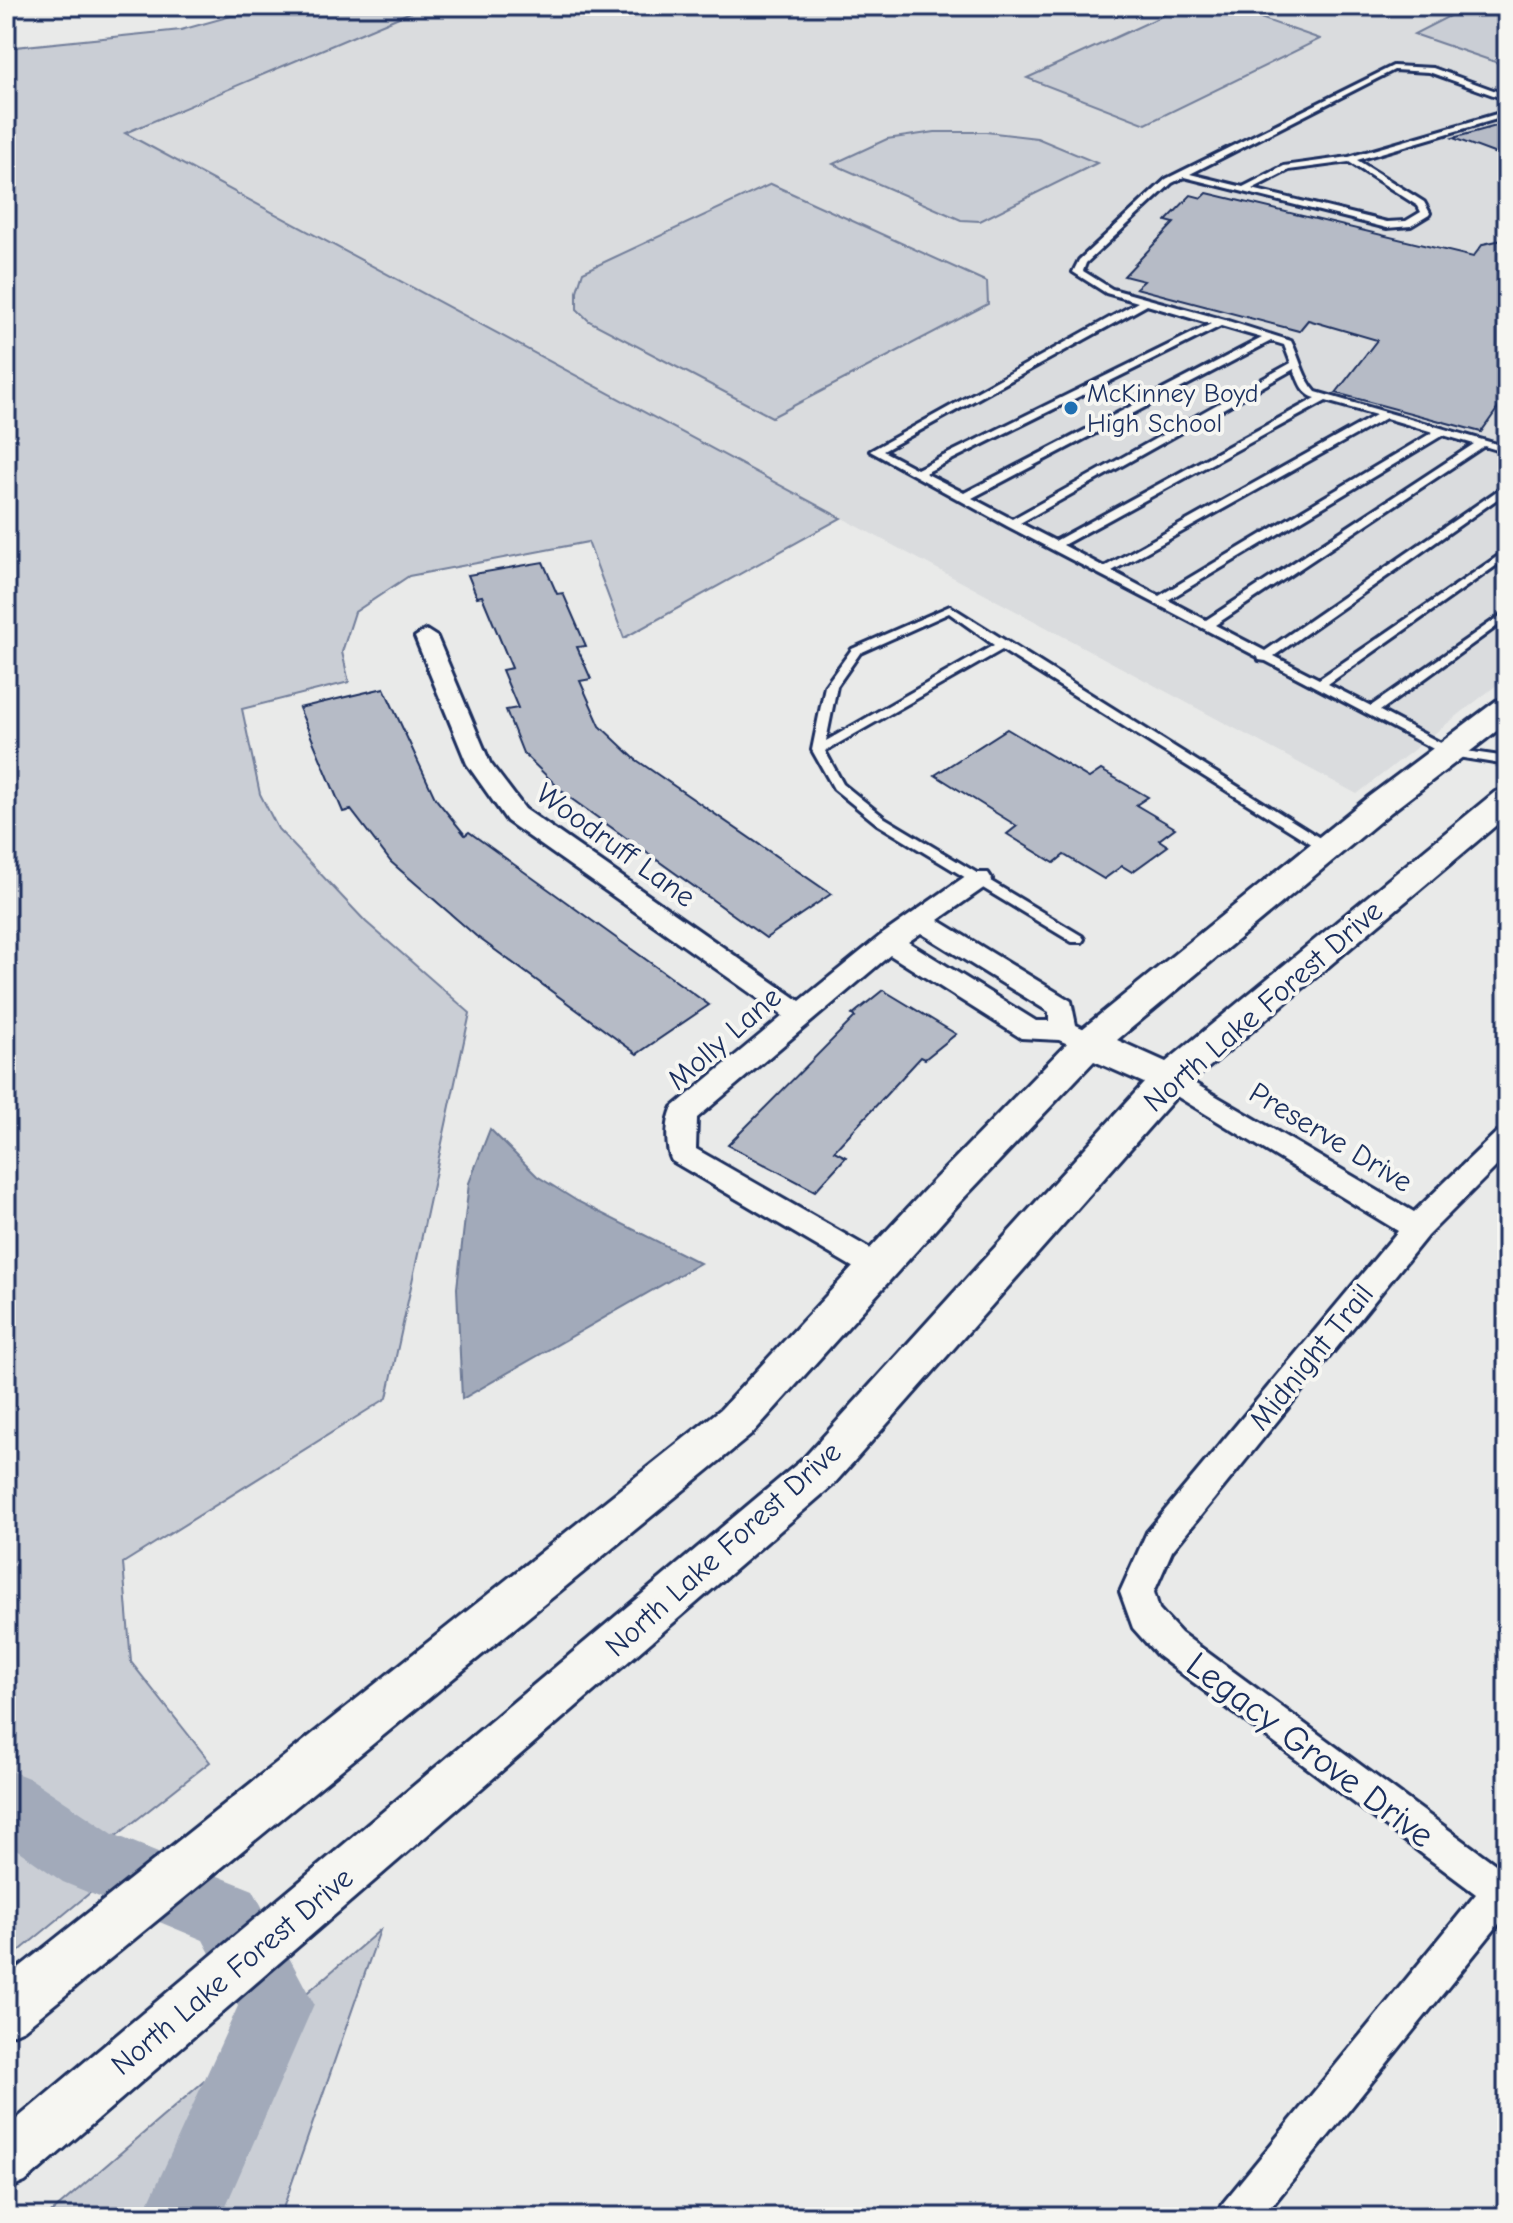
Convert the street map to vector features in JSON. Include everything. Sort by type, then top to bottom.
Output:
[{"type":"main road","points":[[6,2011],[736,1422],[877,1267],[1076,1036],[1327,848],[1507,708]]},
{"type":"main road","name":"North Lake Forest Drive","points":[[6,2163],[818,1472],[1170,1079],[1507,799]]},
{"type":"main road","points":[[1076,1036],[1170,1079]]},
{"type":"street","name":"Woodruff Lane","points":[[426,637],[479,764],[516,815],[801,1015]]},
{"type":"street","name":"Molly Lane","points":[[877,1267],[682,1154],[683,1114],[889,942],[979,879]]},
{"type":"street","points":[[921,921],[1062,1008],[1076,1036]]},
{"type":"street","points":[[889,942],[1031,1031],[1076,1036]]},
{"type":"street","name":"Preserve Drive","points":[[1170,1079],[1417,1228]]},
{"type":"street","name":"Midnight Trail","points":[[1137,1592],[1159,1542],[1417,1228],[1507,1139]]},
{"type":"street","name":"Legacy Grove Drive","points":[[1137,1592],[1145,1617],[1169,1644],[1505,1888]]},
{"type":"street","points":[[1237,2217],[1505,1888]]},
{"type":"lane","points":[[1507,98],[1430,70],[1393,68],[1169,181],[1082,262],[1078,272],[1097,287],[1288,343],[1306,387],[1324,398],[1507,450]]},
{"type":"lane","points":[[1243,190],[1287,168],[1350,159],[1507,113]]},
{"type":"lane","points":[[1182,174],[1387,225],[1408,224],[1426,213],[1421,204],[1350,159]]},
{"type":"lane","points":[[1147,301],[875,451],[1263,658],[1449,752],[1507,761]]},
{"type":"lane","points":[[917,473],[1222,322]]},
{"type":"lane","points":[[963,498],[1272,337]]},
{"type":"lane","points":[[1011,524],[1298,363]]},
{"type":"lane","points":[[1054,546],[1324,398]]},
{"type":"lane","points":[[1103,572],[1382,416]]},
{"type":"lane","points":[[1158,601],[1440,432]]},
{"type":"lane","points":[[1205,626],[1482,443]]},
{"type":"lane","points":[[1263,658],[1507,487]]},
{"type":"lane","points":[[1318,685],[1507,553]]},
{"type":"lane","points":[[1077,939],[881,821],[838,786],[818,750],[831,686],[856,651],[950,609],[1002,645],[1327,848]]},
{"type":"lane","points":[[1371,712],[1507,614]]},
{"type":"lane","points":[[818,750],[1002,645]]},
{"type":"shaded area","points":[[267,6],[425,6],[125,133],[841,518],[624,638],[588,542],[409,576],[355,612],[342,652],[349,682],[242,709],[260,794],[278,829],[366,922],[470,1013],[387,1398],[123,1563],[131,1662],[210,1762],[102,1847],[130,1860],[6,1962],[6,48],[181,30]]},
{"type":"shaded area","name":"McKinney Boyd High School","points":[[425,6],[1507,6],[1507,677],[1357,794],[124,133]]},
{"type":"shaded area","points":[[1184,6],[1226,6],[1320,39],[1146,124],[1027,78]]},
{"type":"shaded area","points":[[1469,6],[1507,6],[1507,66],[1414,34]]},
{"type":"shaded area","points":[[935,132],[986,132],[1037,138],[1097,163],[980,221],[961,220],[833,164],[887,139]]},
{"type":"shaded area","points":[[771,184],[987,282],[988,304],[772,417],[589,321],[577,309],[577,291],[583,272]]},
{"type":"shaded area","points":[[380,1930],[280,2217],[46,2217]]},
{"type":"water","points":[[490,1129],[537,1176],[577,1201],[700,1263],[462,1399],[457,1288],[469,1183]]},
{"type":"building","points":[[1507,123],[1507,158],[1453,138]]},
{"type":"building","points":[[1207,193],[1473,257],[1483,244],[1507,239],[1507,410],[1498,408],[1481,432],[1336,393],[1377,340],[1308,320],[1299,331],[1136,288],[1144,281],[1124,276],[1174,223],[1166,221],[1191,195],[1202,198]]},
{"type":"building","points":[[543,562],[557,594],[563,593],[586,646],[577,647],[591,679],[580,681],[600,726],[635,759],[831,894],[766,938],[566,795],[523,753],[506,710],[518,708],[502,670],[512,668],[482,596],[477,597],[468,575]]},
{"type":"building","points":[[384,688],[435,798],[465,835],[469,832],[709,1005],[637,1054],[476,936],[391,862],[351,810],[343,812],[299,708]]},
{"type":"building","points":[[1007,729],[1089,778],[1101,770],[1148,797],[1136,805],[1175,828],[1159,840],[1168,846],[1132,872],[1122,866],[1104,879],[1064,855],[1054,863],[1007,834],[1017,826],[935,775]]},
{"type":"building","points":[[883,990],[956,1034],[925,1059],[921,1057],[834,1151],[846,1157],[815,1191],[728,1145],[855,1017],[852,1015]]},
{"type":"waterway","points":[[6,1802],[88,1858],[228,1915],[277,2004],[181,2217]]},
{"type":"place","name":"McKinney Boyd High School","points":[[1071,408]]}]
